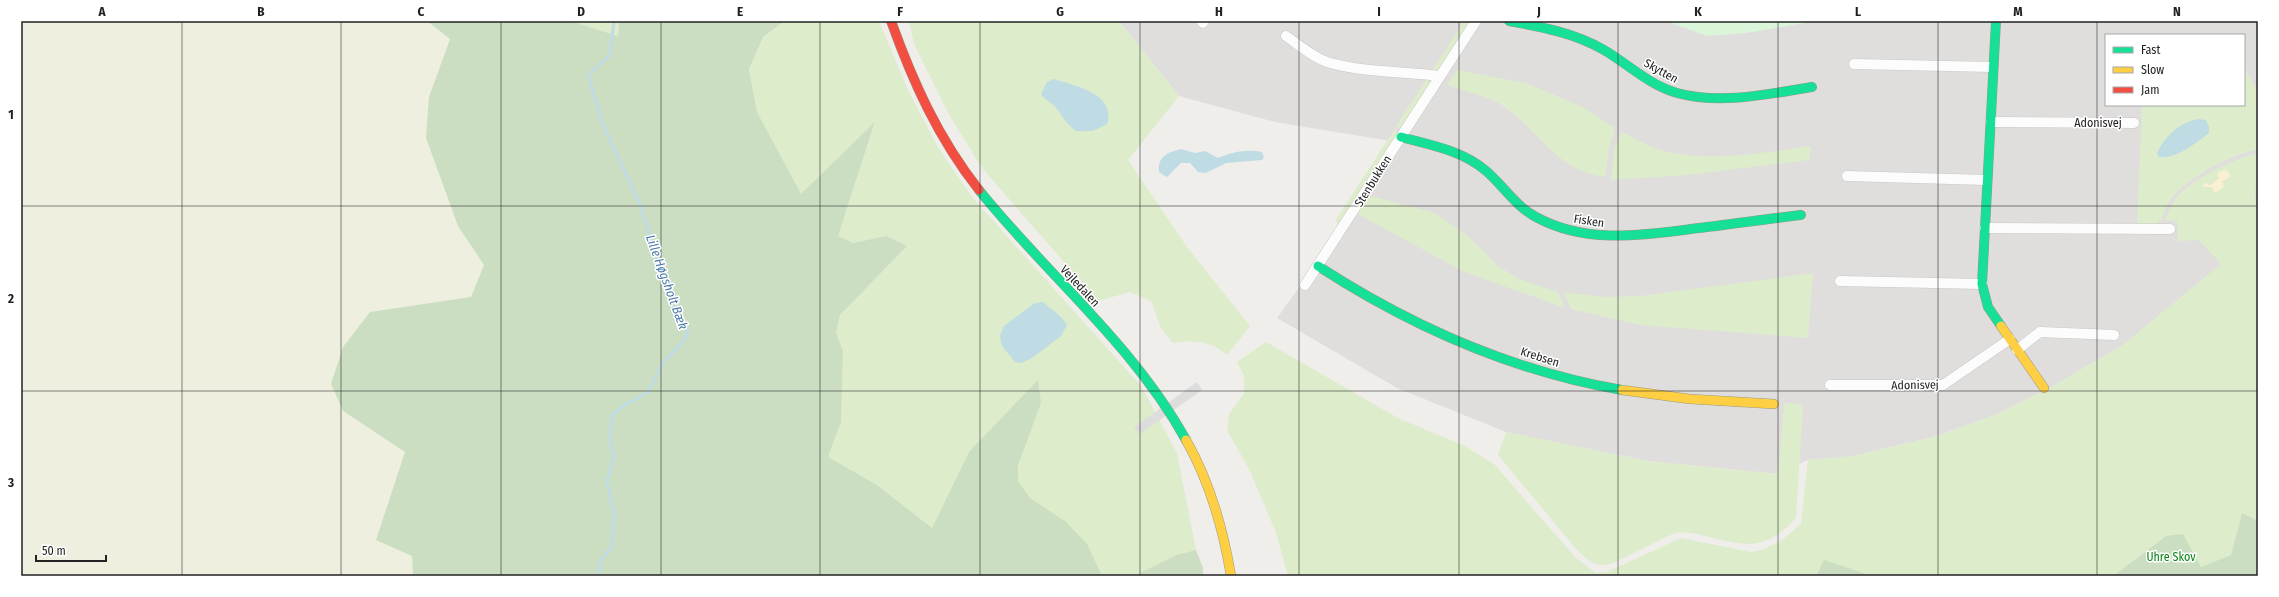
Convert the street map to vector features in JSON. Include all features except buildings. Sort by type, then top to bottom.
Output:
[{"type":"street","name":"Vejledalen","points":[[891,21],[927,110],[957,160],[984,197],[1116,342],[1143,373],[1166,404],[1204,475],[1217,510],[1231,576]]},
{"type":"street","name":"Stenbukken","points":[[1305,285],[1476,21]]},
{"type":"street","name":"Skytten","points":[[1509,21],[1541,26],[1574,36],[1603,49],[1654,82],[1681,94],[1723,99],[1812,87]]},
{"type":"street","points":[[1996,21],[1982,284],[1988,307],[2044,388]]},
{"type":"street","points":[[1286,36],[1309,53],[1326,61],[1352,68],[1440,76]]},
{"type":"street","points":[[1854,64],[1994,67]]},
{"type":"street","name":"Adonisvej","points":[[1991,122],[2134,123]]},
{"type":"street","name":"Fisken","points":[[1401,137],[1464,156],[1484,170],[1534,216],[1555,227],[1579,234],[1603,237],[1637,236],[1800,215]]},
{"type":"street","points":[[1847,176],[1988,180]]},
{"type":"street","points":[[1985,228],[2170,229]]},
{"type":"street","name":"Krebsen","points":[[1318,266],[1396,312],[1455,342],[1553,375],[1638,393],[1714,401],[1774,404]]},
{"type":"street","points":[[1840,281],[1982,284]]},
{"type":"street","points":[[2017,350],[2040,332],[2114,336]]},
{"type":"street","name":"Adonisvej","points":[[1830,385],[1943,385],[2010,340]]},
{"type":"shaded area","points":[[1119,21],[2258,21],[2258,259],[2222,264],[2123,345],[2050,388],[1995,415],[1933,437],[1854,456],[1808,460],[1778,474],[1648,461],[1506,432],[1397,388],[1277,318],[1403,143],[1275,122],[1179,96]]},
{"type":"green space","points":[[21,21],[427,21],[450,39],[429,97],[458,226],[484,265],[471,297],[370,312],[343,411],[405,452],[376,540],[412,556],[413,576],[21,576]]},
{"type":"green space","points":[[427,21],[571,21],[618,36],[619,21],[785,21],[763,37],[749,69],[757,112],[801,194],[875,122],[838,236],[853,243],[886,236],[907,246],[840,315],[836,333],[843,351],[841,422],[828,457],[877,485],[932,528],[969,452],[1038,380],[1041,403],[1018,465],[1018,481],[1030,498],[1066,522],[1087,544],[1102,576],[413,576],[412,556],[376,540],[405,452],[343,411],[331,384],[343,347],[370,312],[471,297],[484,265],[458,226],[426,138],[429,97],[450,39]]},
{"type":"green space","points":[[571,21],[619,21],[618,36]]},
{"type":"green space","points":[[785,21],[879,21],[908,90],[939,149],[972,197],[1141,386],[1177,453],[1196,550],[1176,555],[1134,576],[1102,576],[1079,537],[1065,523],[1024,492],[1019,483],[1018,470],[1022,451],[1041,403],[969,452],[932,528],[877,485],[828,457],[841,422],[843,351],[836,333],[840,315],[907,246],[886,236],[853,243],[838,236],[875,123],[801,195],[757,112],[749,69],[763,37]]},
{"type":"green space","points":[[909,21],[1119,21],[1179,96],[1128,160],[1187,247],[1250,326],[1227,355],[1221,350],[1208,344],[1195,342],[1173,343],[1161,328],[1151,301],[1130,292],[1098,301],[982,168],[949,115],[914,44]]},
{"type":"green space","points":[[1464,21],[1470,21],[1438,70],[1432,71]]},
{"type":"green space","points":[[1666,21],[1817,21],[1746,33],[1707,36]]},
{"type":"green space","points":[[1457,70],[1526,83],[1583,107],[1615,128],[1609,149],[1605,177],[1588,173],[1560,158],[1515,115],[1497,102],[1447,85]]},
{"type":"green space","points":[[2245,70],[2258,92],[2258,150],[2228,159],[2187,183],[2176,192],[2171,199],[2161,221],[2158,221],[2158,226],[2137,226],[2142,106],[2245,106]]},
{"type":"green space","points":[[1427,79],[1430,79],[1431,81],[1401,129],[1396,126]]},
{"type":"green space","points":[[1394,130],[1398,133],[1339,224],[1335,221]]},
{"type":"green space","points":[[1621,132],[1657,149],[1695,156],[1734,156],[1811,146],[1809,160],[1688,175],[1611,180],[1614,151]]},
{"type":"green space","points":[[2256,154],[2258,155],[2255,195],[2258,219],[2258,521],[2242,514],[2231,555],[2201,567],[2166,536],[2113,576],[1868,576],[1864,573],[1817,576],[1288,576],[1276,533],[1251,473],[1227,430],[1229,414],[1244,394],[1244,376],[1237,362],[1266,342],[1398,418],[1465,446],[1494,464],[1576,558],[1596,573],[1607,572],[1681,538],[1751,552],[1758,551],[1778,542],[1801,523],[1808,460],[1854,456],[1933,437],[1995,415],[2050,388],[2123,345],[2221,264],[2199,240],[2178,241],[2177,221],[2165,220],[2176,198],[2191,184],[2224,165]],"holes":[[[2226,169],[2231,176],[2222,182],[2216,193],[2211,187],[2204,183],[2210,185]]]},
{"type":"green space","points":[[1371,196],[1435,213],[1469,237],[1498,266],[1519,279],[1558,292],[1565,308],[1462,271],[1358,214]]},
{"type":"green space","points":[[1813,273],[1808,338],[1640,325],[1571,309],[1564,292],[1603,297],[1640,296]]},
{"type":"green space","points":[[1784,403],[1800,404],[1803,408],[1796,518],[1775,536],[1766,541],[1756,543],[1735,543],[1692,533],[1675,533],[1611,564],[1596,564],[1588,560],[1577,550],[1498,455],[1506,432],[1648,461],[1778,474]]},
{"type":"green space","name":"Uhre Skov","points":[[2242,513],[2258,521],[2258,576],[2113,576],[2166,536],[2183,534],[2201,567],[2231,555]]},
{"type":"green space","points":[[1196,550],[1203,568],[1203,576],[1134,576],[1176,555]]},
{"type":"green space","points":[[1824,560],[1864,573],[1868,576],[1816,576]]},
{"type":"sand","points":[[2226,169],[2231,176],[2222,182],[2224,187],[2215,193],[2211,187],[2203,187],[2204,183],[2210,185],[2219,178],[2217,173]]},
{"type":"water","points":[[1053,79],[1072,84],[1092,92],[1100,98],[1106,105],[1108,114],[1107,124],[1093,131],[1076,131],[1067,123],[1055,107],[1041,94],[1047,82]]},
{"type":"water","points":[[2198,119],[2206,120],[2209,127],[2209,133],[2186,150],[2173,156],[2159,157],[2157,153],[2160,147],[2173,131],[2191,121]]},
{"type":"water","points":[[1181,149],[1195,153],[1205,151],[1218,158],[1245,151],[1262,152],[1264,157],[1262,160],[1226,163],[1206,173],[1198,172],[1190,163],[1181,163],[1167,177],[1159,172],[1160,162],[1164,156]]},
{"type":"water","points":[[1043,302],[1062,318],[1067,325],[1061,336],[1032,358],[1021,363],[1015,362],[1002,346],[1000,336],[1004,326],[1035,303]]},
{"type":"pier","points":[[1197,382],[1202,390],[1140,434],[1134,427]]},
{"type":"waterway","name":"Lille Høgsholt Bæk","points":[[599,576],[599,563],[612,546],[614,513],[607,481],[614,456],[610,439],[612,415],[625,405],[648,392],[662,364],[684,340],[688,332],[664,279],[639,202],[603,125],[588,75],[610,55],[614,21]]},
{"type":"traffic: fast","points":[[1509,21],[1546,28],[1582,39],[1604,50],[1657,85],[1677,93],[1710,98],[1727,98],[1762,95],[1812,87]]},
{"type":"traffic: fast","points":[[1996,21],[1982,284],[1988,307],[2001,326]]},
{"type":"traffic: fast","points":[[1401,137],[1445,149],[1476,163],[1498,182],[1515,201],[1536,217],[1555,226],[1575,232],[1595,235],[1637,235],[1801,215]]},
{"type":"traffic: fast","points":[[979,190],[1141,372],[1165,405],[1186,440]]},
{"type":"traffic: fast","points":[[1318,266],[1390,308],[1426,327],[1464,344],[1541,371],[1581,382],[1622,390]]},
{"type":"traffic: slow","points":[[2001,326],[2044,388]]},
{"type":"traffic: slow","points":[[1622,390],[1690,399],[1774,404]]},
{"type":"traffic: slow","points":[[1186,440],[1209,489],[1220,523],[1231,576]]},
{"type":"traffic: jam","points":[[891,21],[908,66],[928,109],[951,150],[979,190]]}]
